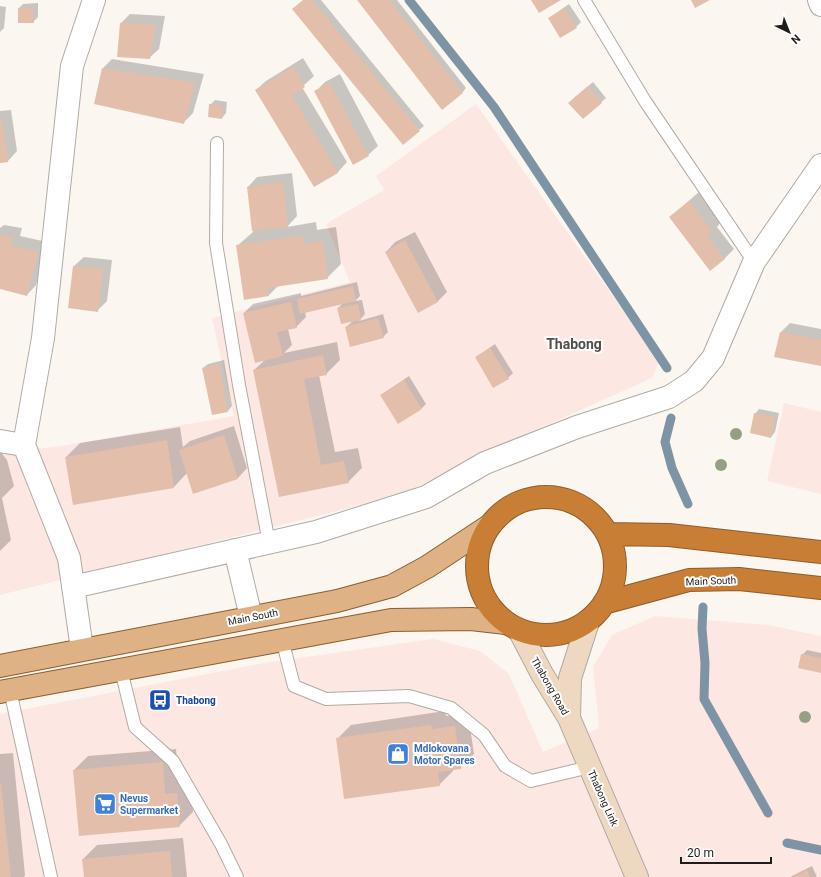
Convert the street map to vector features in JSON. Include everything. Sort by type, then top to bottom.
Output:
[{"type":"highway","name":"Main South","points":[[540,496],[561,498],[580,505],[596,517],[608,534],[614,551],[615,569],[612,587],[604,603],[588,622],[572,630],[554,635],[536,635],[512,627],[490,608],[480,588],[476,567],[480,545],[489,526],[503,511],[521,501],[540,496]]},
{"type":"highway","points":[[608,534],[669,536],[821,552]]},
{"type":"highway","name":"Main South","points":[[604,603],[689,580],[739,579],[821,588]]},
{"type":"main road","name":"Main South","points":[[0,666],[337,601],[392,586],[427,567],[489,526]]},
{"type":"main road","name":"Main South","points":[[5,691],[391,620],[471,619],[512,627]]},
{"type":"main road","name":"Thabong Road","points":[[569,718],[570,678],[588,622]]},
{"type":"main road","name":"Thabong Road","points":[[512,627],[569,718]]},
{"type":"main road","name":"Thabong Link","points":[[569,718],[638,877]]},
{"type":"street","points":[[82,649],[69,558],[24,445],[43,338],[72,66],[94,0]]},
{"type":"street","points":[[819,0],[821,5]]},
{"type":"street","points":[[73,587],[316,532],[426,497],[485,463],[577,427],[669,397],[694,381],[713,358],[754,262],[821,165]]},
{"type":"street","points":[[0,441],[24,445]]},
{"type":"street","points":[[235,550],[251,618]]},
{"type":"lane","points":[[584,0],[645,101],[754,262]]},
{"type":"lane","points":[[217,143],[216,243],[238,385],[269,543]]},
{"type":"lane","points":[[282,639],[294,686],[326,699],[408,696],[451,708],[484,735],[505,766],[531,781],[590,767]]},
{"type":"lane","points":[[121,670],[135,727],[173,762],[221,844],[236,877]]},
{"type":"lane","points":[[5,691],[51,877]]},
{"type":"shaded area","points":[[476,104],[659,361],[652,378],[489,451],[401,495],[0,595],[0,453],[62,446],[234,416],[212,318],[350,282],[326,224],[384,190],[376,176]]},
{"type":"shaded area","points":[[784,403],[821,412],[821,494],[767,481]]},
{"type":"shaded area","points":[[655,616],[768,625],[821,636],[821,877],[0,877],[0,714],[264,663],[433,639],[480,651],[509,674],[543,752],[599,728],[593,667],[612,635]]},
{"type":"building","points":[[303,0],[312,0],[420,131],[403,145],[292,9]]},
{"type":"building","points":[[357,0],[389,0],[463,93],[442,110]]},
{"type":"building","points":[[531,0],[561,0],[539,13]]},
{"type":"building","points":[[691,0],[710,0],[695,8]]},
{"type":"building","points":[[18,8],[33,8],[34,23],[18,23]]},
{"type":"building","points":[[565,8],[577,28],[560,38],[548,18]]},
{"type":"building","points":[[120,23],[156,25],[150,59],[117,57]]},
{"type":"building","points":[[293,67],[305,87],[292,95],[338,173],[314,187],[255,90]]},
{"type":"building","points":[[102,68],[195,83],[184,124],[94,104]]},
{"type":"building","points":[[330,83],[369,156],[353,165],[314,91]]},
{"type":"building","points":[[588,86],[602,103],[583,119],[568,103]]},
{"type":"building","points":[[209,104],[223,106],[222,119],[208,117]]},
{"type":"building","points":[[0,119],[2,119],[8,162],[0,163]]},
{"type":"building","points":[[283,182],[288,227],[252,231],[247,187]]},
{"type":"building","points":[[689,201],[713,232],[707,236],[725,259],[710,271],[669,217]]},
{"type":"building","points":[[0,235],[13,237],[11,245],[38,252],[27,296],[0,289]]},
{"type":"building","points":[[302,236],[304,244],[323,241],[328,279],[268,288],[269,296],[244,300],[236,245]]},
{"type":"building","points":[[405,240],[438,302],[418,313],[385,252]]},
{"type":"building","points":[[73,266],[103,269],[98,312],[68,308]]},
{"type":"building","points":[[353,286],[356,301],[300,314],[297,299]]},
{"type":"building","points":[[291,302],[297,328],[277,332],[283,356],[255,363],[243,313]]},
{"type":"building","points":[[358,304],[361,320],[341,324],[337,308]]},
{"type":"building","points":[[378,318],[384,338],[350,347],[345,327]]},
{"type":"building","points":[[780,332],[821,340],[821,366],[774,357]]},
{"type":"building","points":[[490,348],[509,379],[493,388],[475,357]]},
{"type":"building","points":[[323,355],[327,375],[304,379],[321,465],[344,461],[349,483],[279,497],[253,370]]},
{"type":"building","points":[[219,364],[228,412],[212,415],[202,368]]},
{"type":"building","points":[[404,380],[422,409],[398,424],[380,395]]},
{"type":"building","points":[[754,413],[775,417],[771,438],[750,433]]},
{"type":"building","points":[[224,435],[238,479],[193,494],[179,450]]},
{"type":"building","points":[[167,440],[174,488],[73,505],[65,457]]},
{"type":"building","points":[[801,654],[821,658],[821,673],[798,668]]},
{"type":"building","name":"Mdlokovana Motor Spares","points":[[431,725],[432,729],[455,726],[461,769],[438,772],[440,786],[344,799],[336,738]]},
{"type":"building","points":[[163,762],[165,794],[177,793],[180,827],[79,836],[73,770]]},
{"type":"building","points":[[1,784],[11,877],[0,877]]},
{"type":"building","points":[[170,851],[172,877],[84,877],[82,859]]},
{"type":"building","points":[[807,870],[810,877],[793,877]]},
{"type":"waterway","points":[[409,0],[494,107],[667,368]]},
{"type":"waterway","points":[[671,418],[665,442],[672,468],[688,504]]},
{"type":"waterway","points":[[703,607],[702,629],[705,663],[704,699],[768,813]]},
{"type":"waterway","points":[[787,843],[821,850]]},
{"type":"place","name":"Thabong","points":[[160,700]]},
{"type":"place","name":"Mdlokovana Motor Spares","points":[[398,754]]},
{"type":"place","name":"Nevus Supermarket","points":[[105,804]]},
{"type":"district","name":"Thabong","points":[[574,344]]}]
